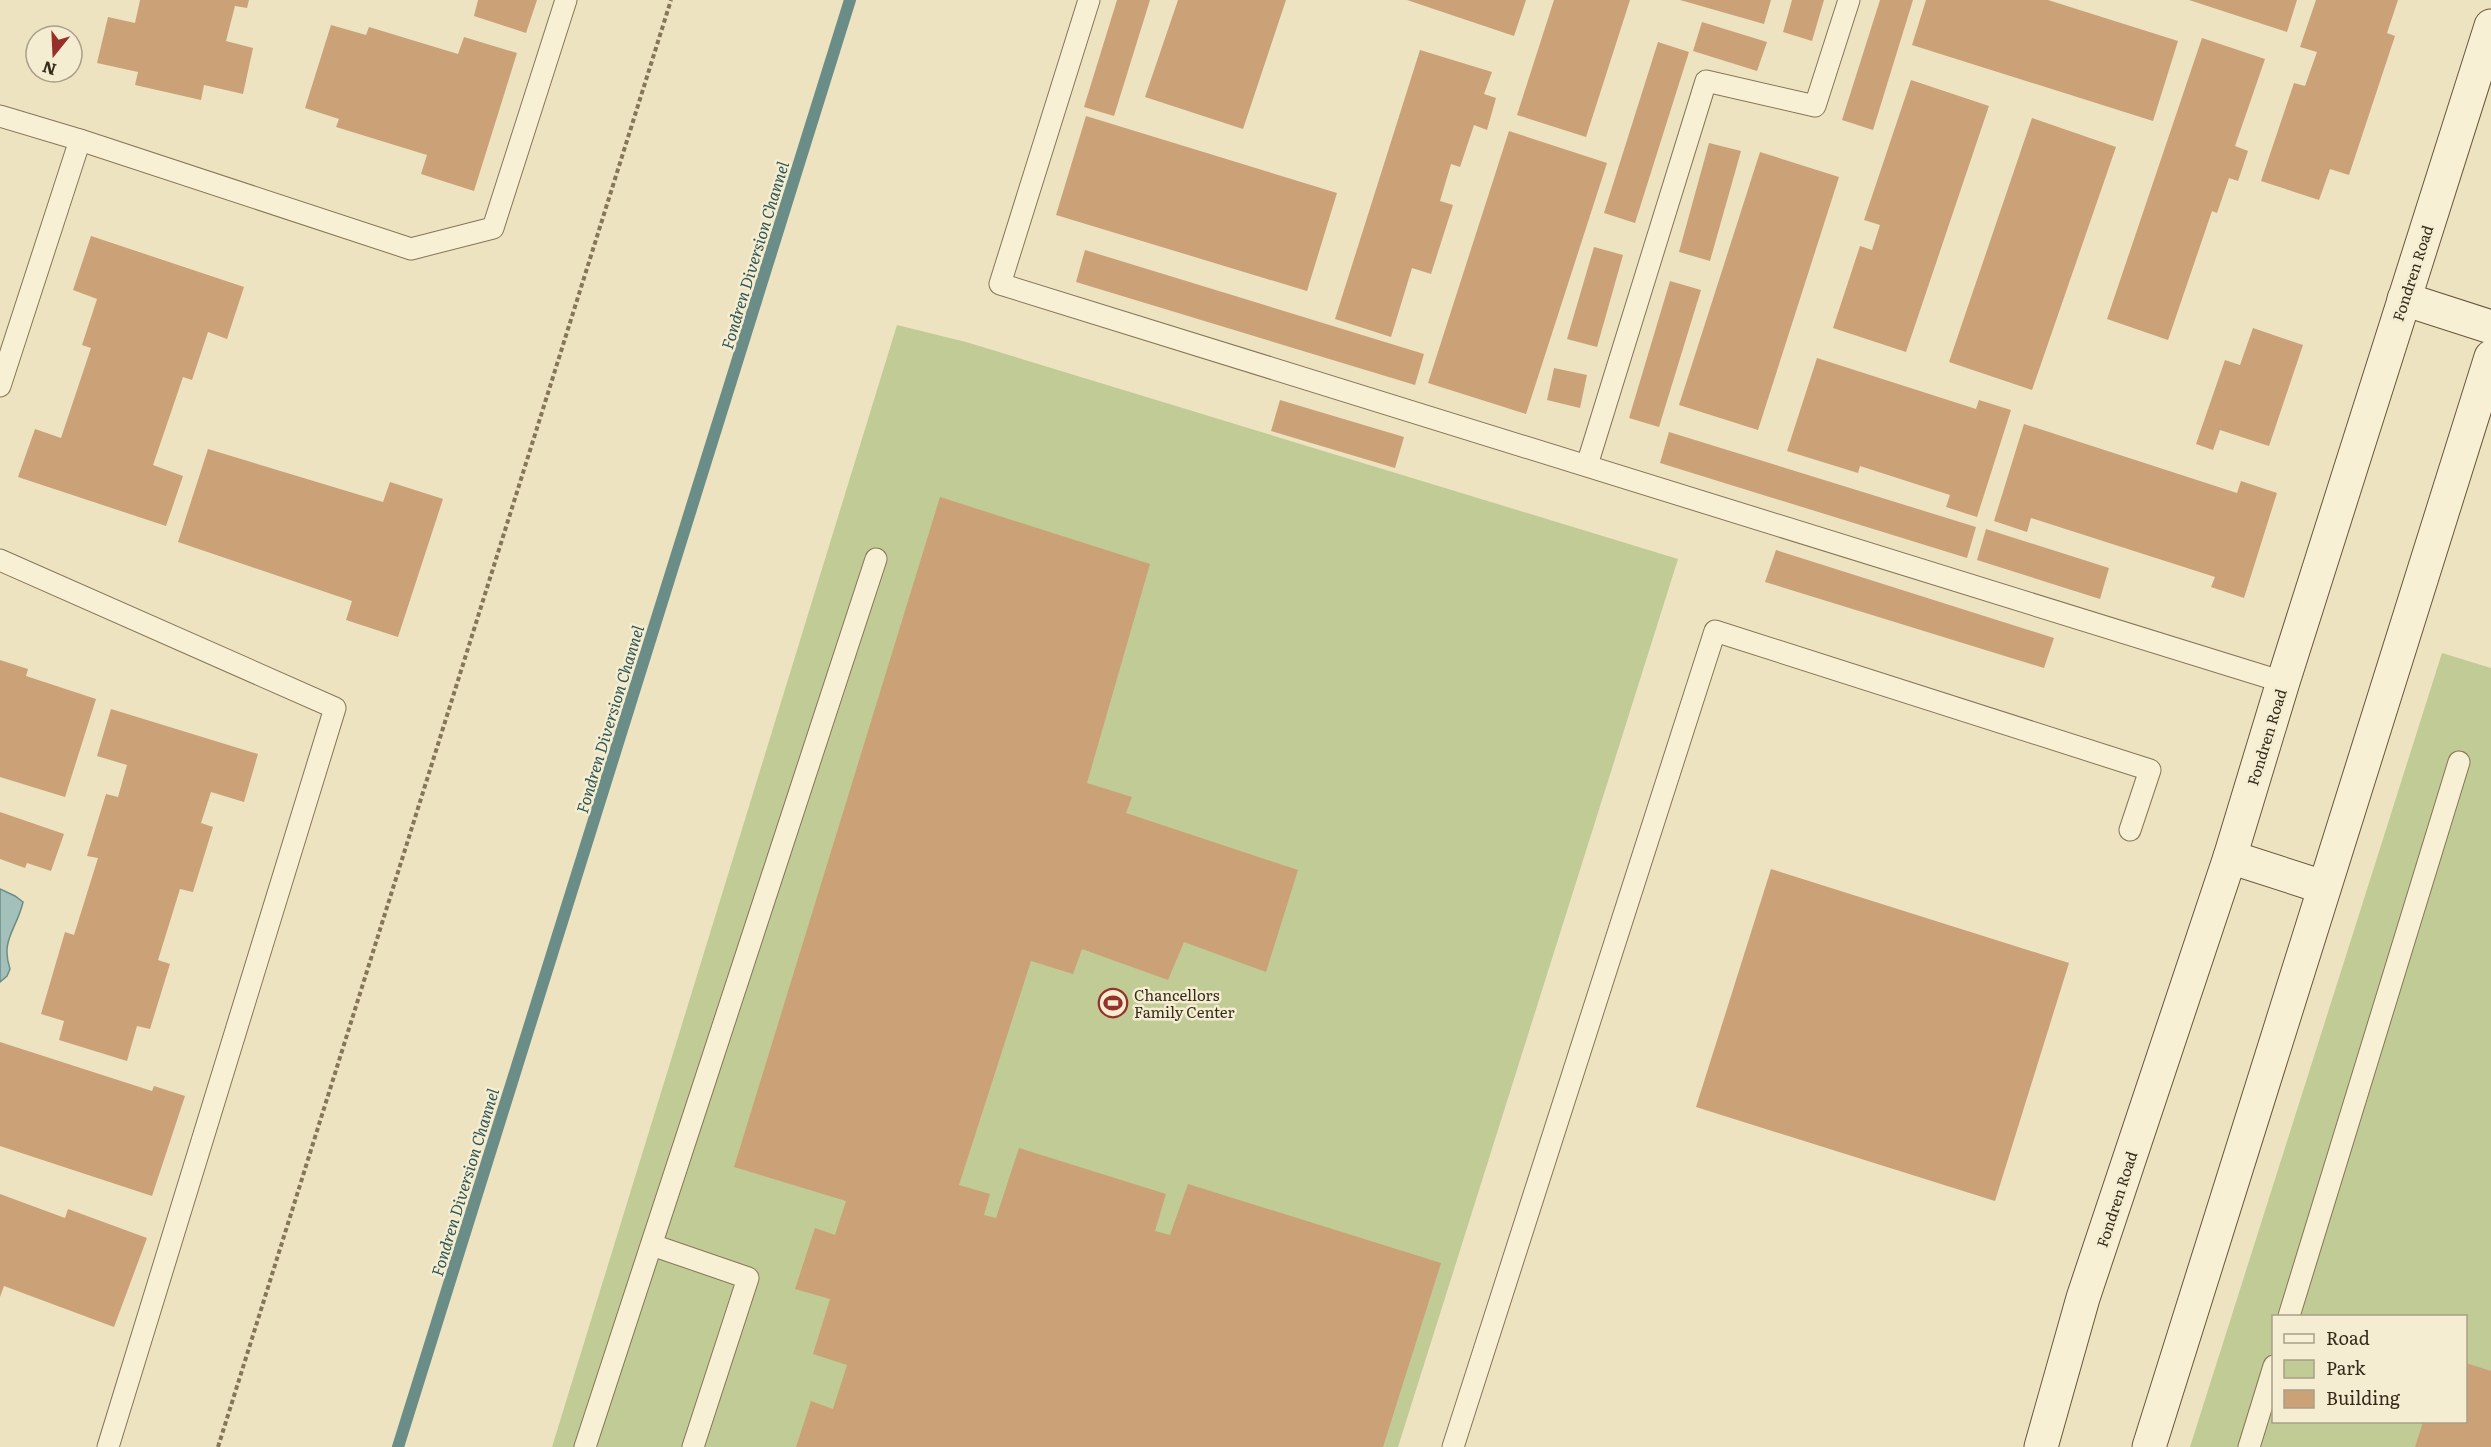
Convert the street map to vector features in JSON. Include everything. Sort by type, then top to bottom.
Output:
[{"type":"main road","name":"Fondren Road","points":[[2041,1447],[2083,1298],[2230,857],[2283,682],[2491,26]]},
{"type":"main road","points":[[2404,299],[2491,327]]},
{"type":"main road","points":[[2149,1447],[2491,357]]},
{"type":"main road","points":[[2230,857],[2323,887]]},
{"type":"lane","points":[[0,116],[411,249],[493,228],[566,0]]},
{"type":"lane","points":[[1089,0],[1000,284],[2283,682]]},
{"type":"lane","points":[[1587,465],[1706,81],[1815,106],[1849,0]]},
{"type":"lane","points":[[0,386],[80,140]]},
{"type":"lane","points":[[585,1447],[876,559]]},
{"type":"lane","points":[[0,560],[335,708],[108,1447]]},
{"type":"lane","points":[[1454,1447],[1715,631],[2150,770],[2130,830]]},
{"type":"lane","points":[[2290,1315],[2459,762]]},
{"type":"lane","points":[[652,1245],[748,1278],[693,1447]]},
{"type":"lane","points":[[2249,1447],[2272,1372]]},
{"type":"path","points":[[218,1447],[671,0]]},
{"type":"green space","name":"Chancellors Family Center","points":[[897,325],[966,342],[1678,559],[1398,1447],[552,1447]]},
{"type":"green space","points":[[2442,653],[2491,668],[2491,1447],[2190,1447]]},
{"type":"water","points":[[0,889],[23,902],[8,942],[7,959],[10,969],[7,976],[0,982]]},
{"type":"building","points":[[140,0],[249,0],[247,8],[235,6],[226,41],[253,48],[243,94],[204,85],[201,100],[135,85],[138,72],[97,63],[108,17],[135,23]]},
{"type":"building","points":[[478,0],[537,0],[526,33],[474,16]]},
{"type":"building","points":[[1117,0],[1150,0],[1114,116],[1084,107]]},
{"type":"building","points":[[1178,0],[1286,0],[1243,129],[1145,97]]},
{"type":"building","points":[[1407,0],[1526,0],[1514,36]]},
{"type":"building","points":[[1554,0],[1630,0],[1586,137],[1517,115]]},
{"type":"building","points":[[1680,0],[1771,0],[1764,24]]},
{"type":"building","points":[[1792,0],[1824,0],[1812,41],[1783,32]]},
{"type":"building","points":[[1880,0],[1913,0],[1873,130],[1842,120]]},
{"type":"building","points":[[1926,0],[2048,0],[2178,41],[2153,121],[1912,45]]},
{"type":"building","points":[[2189,0],[2297,0],[2287,32]]},
{"type":"building","points":[[2316,0],[2398,0],[2387,33],[2395,36],[2349,175],[2330,169],[2319,200],[2261,181],[2294,83],[2305,86],[2317,52],[2300,47]]},
{"type":"building","points":[[1702,22],[1767,42],[1757,71],[1693,51]]},
{"type":"building","points":[[331,25],[366,35],[369,27],[458,54],[464,37],[517,53],[474,191],[421,174],[427,155],[336,127],[339,119],[305,108]]},
{"type":"building","points":[[2202,38],[2265,59],[2235,146],[2248,151],[2238,181],[2229,178],[2217,213],[2212,211],[2168,340],[2107,319]]},
{"type":"building","points":[[1658,42],[1689,52],[1635,223],[1604,213]]},
{"type":"building","points":[[1420,50],[1492,72],[1484,94],[1496,98],[1487,130],[1474,125],[1460,167],[1451,164],[1440,201],[1453,205],[1431,274],[1412,268],[1391,337],[1335,319]]},
{"type":"building","points":[[1911,80],[1989,106],[1906,352],[1833,328],[1860,246],[1872,250],[1880,225],[1864,220]]},
{"type":"building","points":[[1086,116],[1337,193],[1307,291],[1056,215]]},
{"type":"building","points":[[2032,118],[2116,147],[2032,390],[1949,362]]},
{"type":"building","points":[[1509,131],[1607,163],[1526,414],[1428,383]]},
{"type":"building","points":[[1709,143],[1741,151],[1710,261],[1679,252]]},
{"type":"building","points":[[1760,152],[1839,177],[1758,430],[1679,405]]},
{"type":"building","points":[[91,236],[244,287],[227,339],[208,332],[192,380],[183,377],[153,465],[183,476],[166,526],[18,477],[35,429],[61,438],[91,348],[82,345],[97,299],[73,290]]},
{"type":"building","points":[[1594,247],[1623,255],[1597,347],[1567,339]]},
{"type":"building","points":[[1085,250],[1424,354],[1415,385],[1076,282]]},
{"type":"building","points":[[1670,281],[1701,290],[1659,427],[1629,418]]},
{"type":"building","points":[[2253,328],[2303,345],[2269,446],[2220,430],[2213,450],[2196,444],[2225,360],[2240,365]]},
{"type":"building","points":[[1817,358],[1976,409],[1979,400],[2011,410],[1977,517],[1946,507],[1950,495],[1860,466],[1858,473],[1787,451]]},
{"type":"building","points":[[1554,368],[1587,375],[1580,408],[1547,400]]},
{"type":"building","points":[[1280,400],[1404,437],[1395,468],[1271,431]]},
{"type":"building","points":[[2024,424],[2237,493],[2241,481],[2277,493],[2244,598],[2211,587],[2215,577],[2031,518],[2027,532],[1994,521]]},
{"type":"building","points":[[1669,432],[1976,527],[1967,558],[1660,463]]},
{"type":"building","points":[[208,449],[383,502],[390,482],[443,499],[398,637],[346,620],[352,601],[178,542]]},
{"type":"building","points":[[940,497],[1150,564],[1087,783],[1132,797],[1126,813],[1298,870],[1266,972],[1184,942],[1168,980],[1082,949],[1073,974],[1031,961],[959,1185],[990,1194],[984,1215],[996,1218],[1019,1148],[1166,1194],[1155,1231],[1170,1235],[1188,1184],[1441,1263],[1383,1447],[796,1447],[811,1401],[833,1409],[847,1365],[813,1354],[830,1299],[795,1289],[815,1228],[835,1235],[846,1201],[734,1167]]},
{"type":"building","points":[[1986,529],[2109,568],[2100,599],[1977,560]]},
{"type":"building","points":[[1776,550],[2054,638],[2044,668],[1765,582]]},
{"type":"building","points":[[0,660],[28,669],[26,676],[96,699],[65,797],[0,777]]},
{"type":"building","points":[[111,709],[258,754],[244,802],[211,792],[201,823],[213,827],[193,892],[180,889],[158,960],[170,964],[150,1029],[137,1026],[127,1061],[59,1040],[64,1021],[41,1014],[65,932],[74,935],[98,858],[87,856],[106,794],[118,797],[127,765],[97,756]]},
{"type":"building","points":[[0,812],[64,834],[51,871],[27,863],[25,868],[0,859]]},
{"type":"building","points":[[1771,869],[2069,963],[1995,1201],[1696,1107]]},
{"type":"building","points":[[0,1042],[152,1091],[154,1086],[185,1096],[152,1196],[0,1146]]},
{"type":"building","points":[[0,1194],[65,1218],[68,1209],[147,1238],[114,1327],[4,1286],[0,1297]]},
{"type":"building","points":[[2467,1363],[2491,1371],[2491,1447],[2415,1447],[2423,1423],[2467,1423]]},
{"type":"waterway","name":"Fondren Diversion Channel","points":[[398,1447],[850,0]]},
{"type":"place","name":"Chancellors Family Center","points":[[1113,1003]]}]
